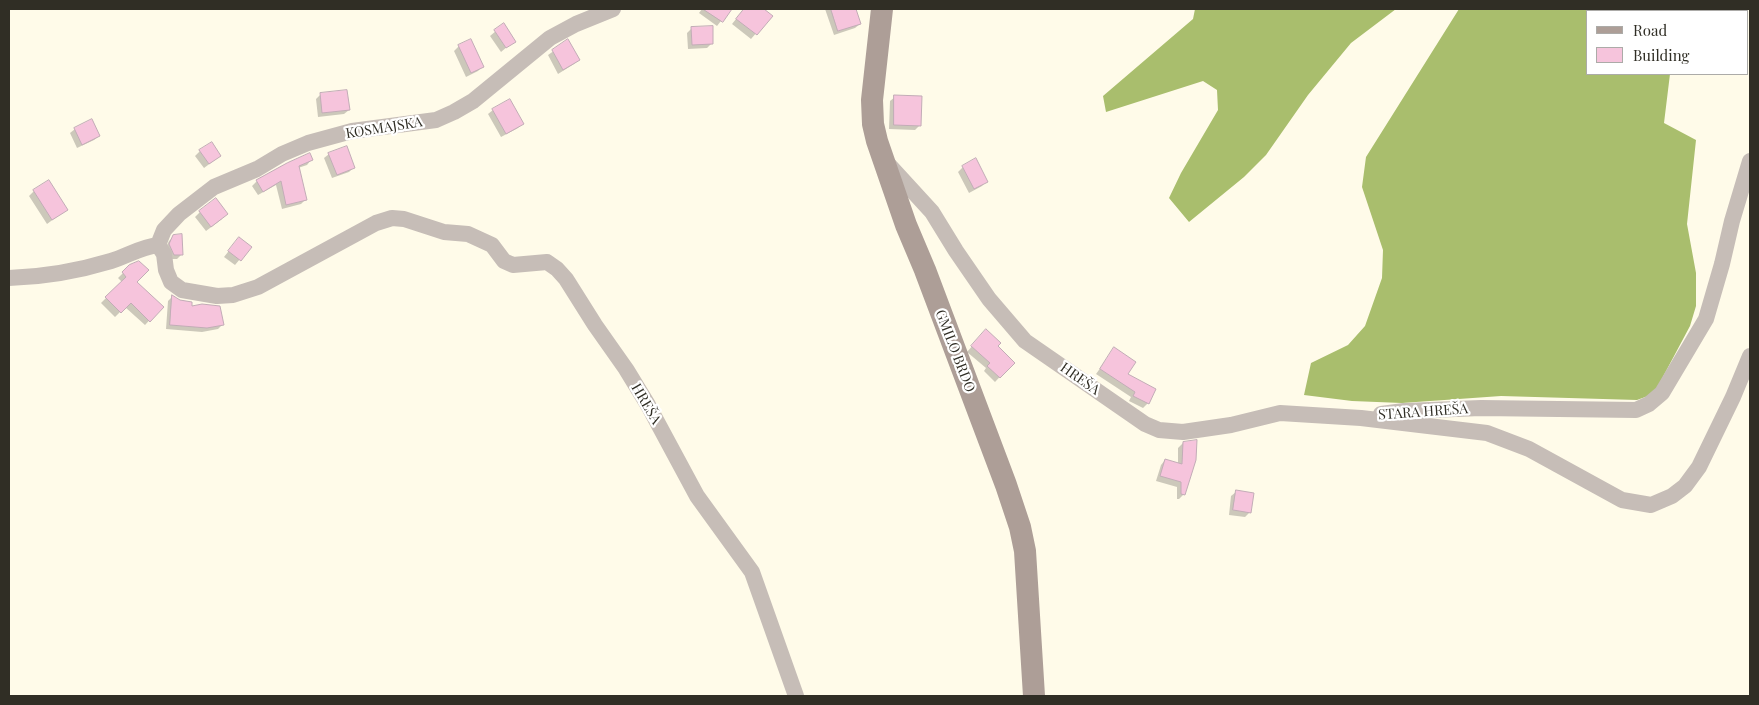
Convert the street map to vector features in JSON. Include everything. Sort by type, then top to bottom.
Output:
[{"type":"main road","name":"GMILO BRDO","points":[[882,9],[872,108],[873,124],[906,225],[925,270],[1020,527],[1025,551],[1034,696]]},
{"type":"street","name":"KOSMAJSKA","points":[[158,245],[164,230],[179,214],[214,187],[256,170],[282,154],[308,143],[352,132],[436,120],[454,112],[473,101],[550,38],[576,24],[613,9]]},
{"type":"street","name":"HREŠA","points":[[883,159],[932,212],[956,252],[989,299],[1025,341],[1145,424],[1159,430],[1184,432],[1231,425],[1280,413],[1361,418]]},
{"type":"street","name":"STARA HREŠA","points":[[1361,418],[1404,411],[1538,408],[1636,410],[1650,404],[1662,393],[1706,319],[1750,161]]},
{"type":"street","name":"HREŠA","points":[[158,245],[164,254],[166,270],[172,282],[182,290],[217,296],[234,295],[258,287],[376,223],[392,218],[404,219],[444,232],[468,234],[482,239],[492,245],[504,261],[513,265],[547,262],[557,269],[566,279],[639,390],[697,496],[752,572],[796,696]]},
{"type":"street","points":[[9,278],[31,278],[66,272],[112,261],[148,246],[158,245]]},
{"type":"street","name":"STARA HREŠA","points":[[1361,418],[1487,433],[1529,449],[1622,500],[1651,505],[1672,496],[1686,486],[1699,467],[1750,356]]},
{"type":"green space","points":[[1195,9],[1396,9],[1351,43],[1308,95],[1266,155],[1244,177],[1189,222],[1169,198],[1181,173],[1218,110],[1217,90],[1203,81],[1106,112],[1103,96],[1193,19]]},
{"type":"green space","points":[[1459,9],[1679,9],[1586,10],[1586,75],[1670,75],[1664,123],[1696,140],[1687,224],[1696,273],[1696,306],[1690,326],[1657,388],[1648,396],[1637,400],[1501,396],[1402,403],[1352,401],[1304,395],[1311,363],[1348,345],[1365,326],[1382,278],[1383,250],[1362,187],[1366,157]]},
{"type":"building","points":[[703,9],[732,9],[723,22]]},
{"type":"building","points":[[744,9],[764,9],[773,16],[757,35],[736,19]]},
{"type":"building","points":[[831,9],[856,9],[861,24],[838,31]]},
{"type":"building","points":[[504,23],[516,42],[506,48],[494,30]]},
{"type":"building","points":[[713,26],[713,44],[692,45],[691,27]]},
{"type":"building","points":[[471,39],[484,67],[471,73],[458,45]]},
{"type":"building","points":[[568,39],[580,60],[563,70],[552,50]]},
{"type":"building","points":[[347,90],[350,110],[322,113],[320,93]]},
{"type":"building","points":[[894,95],[922,96],[921,126],[894,125]]},
{"type":"building","points":[[510,99],[524,124],[506,134],[492,109]]},
{"type":"building","points":[[92,119],[100,136],[82,145],[74,128]]},
{"type":"building","points":[[212,142],[221,156],[209,164],[199,150]]},
{"type":"building","points":[[347,146],[355,168],[337,175],[328,153]]},
{"type":"building","points":[[310,153],[313,160],[299,166],[307,200],[286,205],[281,181],[263,192],[256,180]]},
{"type":"building","points":[[976,158],[988,182],[974,189],[962,166]]},
{"type":"building","points":[[49,180],[68,210],[52,220],[33,190]]},
{"type":"building","points":[[216,198],[228,214],[211,227],[199,211]]},
{"type":"building","points":[[182,234],[183,255],[174,255],[169,244],[173,235]]},
{"type":"building","points":[[239,237],[252,247],[241,261],[228,251]]},
{"type":"building","points":[[139,261],[149,270],[137,282],[164,307],[150,322],[131,303],[121,313],[105,297],[126,277],[122,272],[129,265]]},
{"type":"building","points":[[172,295],[180,300],[192,302],[192,306],[202,304],[220,306],[224,325],[207,328],[170,325]]},
{"type":"building","points":[[986,329],[1001,343],[998,346],[1015,363],[1000,378],[987,366],[990,363],[971,346]]},
{"type":"building","points":[[1114,347],[1136,362],[1128,374],[1156,389],[1149,404],[1133,396],[1135,392],[1100,369]]},
{"type":"building","points":[[1197,440],[1196,460],[1185,495],[1181,494],[1181,482],[1160,476],[1165,459],[1182,464],[1183,442]]},
{"type":"building","points":[[1236,490],[1254,493],[1251,513],[1233,510]]}]
